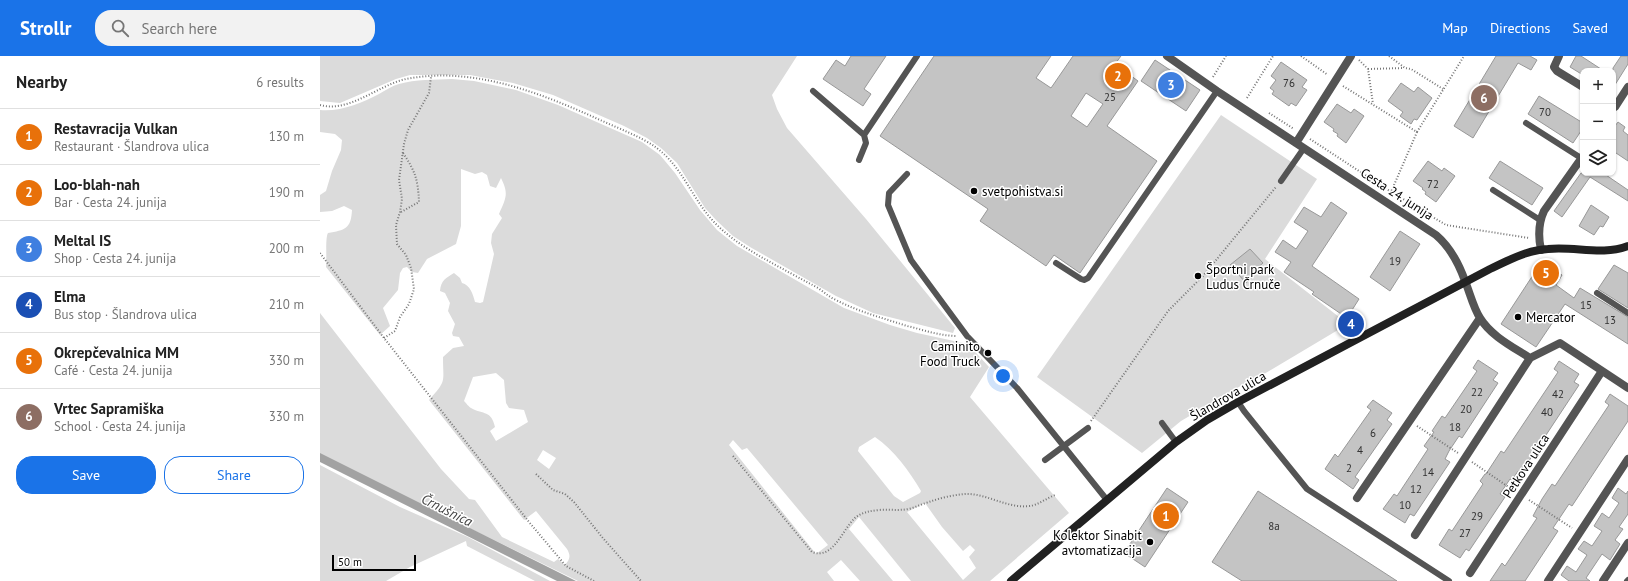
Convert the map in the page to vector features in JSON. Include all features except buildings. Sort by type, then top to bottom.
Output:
[{"type":"street","name":"Cesta 24. junija","points":[[1167,56],[1217,91],[1436,235],[1450,251],[1466,282]]},
{"type":"street","points":[[1296,143],[1351,56]]},
{"type":"street","points":[[1559,56],[1554,68],[1580,85]]},
{"type":"street","points":[[1616,104],[1628,88]]},
{"type":"street","points":[[1580,160],[1544,211],[1540,220],[1540,245],[1608,251],[1628,246]]},
{"type":"street","name":"Šlandrova ulica","points":[[1011,581],[1176,442],[1208,420],[1238,402],[1484,272],[1540,245]]},
{"type":"street","points":[[1466,282],[1480,318],[1489,330],[1530,358]]},
{"type":"street","points":[[1357,498],[1480,318]]},
{"type":"street","points":[[1415,535],[1530,358],[1560,343],[1628,388]]},
{"type":"street","name":"Petkova ulica","points":[[1470,573],[1602,371]]},
{"type":"street","points":[[1548,581],[1628,459]]},
{"type":"street","points":[[1603,581],[1628,544]]},
{"type":"lane","points":[[864,135],[917,56]]},
{"type":"lane","points":[[813,91],[864,135],[866,143],[859,160]]},
{"type":"lane","points":[[1056,262],[1081,279],[1084,280],[1088,278],[1217,91]]},
{"type":"lane","points":[[1526,123],[1580,156]]},
{"type":"lane","points":[[1281,181],[1304,148]]},
{"type":"lane","points":[[907,174],[889,193],[888,205],[911,260],[967,336],[1017,388],[1107,500]]},
{"type":"lane","points":[[1493,190],[1540,220]]},
{"type":"lane","points":[[1596,293],[1628,313]]},
{"type":"lane","points":[[1238,402],[1262,435],[1306,489],[1449,581]]},
{"type":"lane","points":[[1162,423],[1176,442]]},
{"type":"lane","points":[[1045,460],[1088,428]]},
{"type":"path","points":[[1208,85],[1226,56]]},
{"type":"path","points":[[1253,102],[1246,98],[1273,56]]},
{"type":"path","points":[[1301,56],[1368,103],[1373,104],[1417,132]]},
{"type":"path","points":[[1356,56],[1368,69],[1373,104]]},
{"type":"path","points":[[1389,56],[1406,68]]},
{"type":"path","points":[[1392,192],[1417,132],[1464,56]]},
{"type":"path","points":[[1368,69],[1411,69],[1443,89]]},
{"type":"path","points":[[384,338],[395,331],[400,317],[410,304],[414,289],[411,268],[406,254],[397,244],[396,225],[402,199],[399,180],[402,152],[408,130],[428,93],[431,77]]},
{"type":"path","points":[[320,105],[333,106],[349,103],[403,80],[431,77],[474,78],[520,87],[574,108],[646,141],[665,154],[684,177],[702,206],[720,228],[734,240],[834,299],[876,317],[927,332],[943,335],[967,336]]},
{"type":"path","points":[[1265,110],[1446,225],[1526,237],[1540,245]]},
{"type":"path","points":[[400,212],[419,202],[418,183],[410,163],[402,152]]},
{"type":"path","points":[[1088,428],[1091,419],[1168,311],[1203,276],[1281,181]]},
{"type":"path","points":[[320,253],[384,338],[529,522],[566,566],[594,581]]},
{"type":"path","points":[[1409,421],[1580,533]]},
{"type":"path","points":[[733,456],[812,552],[819,555],[830,550],[847,527],[864,512],[881,510],[896,511],[962,494],[978,494],[1009,505],[1030,506],[1055,494]]},
{"type":"path","points":[[536,474],[553,490],[565,494],[574,502],[602,537],[641,581]]},
{"type":"shaded area","points":[[320,56],[797,56],[772,95],[777,109],[787,128],[866,219],[955,328],[953,333],[873,313],[836,296],[750,247],[733,236],[705,208],[677,163],[661,148],[647,138],[624,126],[553,95],[513,83],[470,75],[410,75],[396,79],[340,103],[320,101]]},
{"type":"shaded area","points":[[452,79],[474,81],[516,90],[558,105],[642,142],[660,155],[675,173],[700,210],[717,230],[737,246],[844,308],[917,333],[968,344],[989,367],[970,397],[1069,513],[990,581],[911,581],[859,517],[849,529],[893,581],[860,581],[841,560],[827,572],[834,581],[578,581],[320,455],[320,313],[441,469],[469,499],[475,500],[502,537],[554,562],[558,559],[565,565],[569,559],[567,549],[536,511],[524,520],[429,400],[443,381],[443,357],[453,348],[464,346],[459,337],[453,336],[452,333],[455,324],[448,311],[450,303],[445,293],[440,291],[441,284],[446,278],[454,273],[460,278],[462,283],[469,288],[475,302],[483,302],[494,254],[491,243],[492,234],[502,218],[499,214],[506,196],[501,178],[496,188],[490,186],[487,175],[482,172],[475,174],[461,169],[461,226],[456,244],[427,259],[418,273],[412,272],[407,267],[403,268],[400,273],[398,290],[383,308],[390,326],[380,335],[326,267],[328,233],[346,228],[350,221],[352,210],[344,206],[332,211],[320,212],[320,195],[326,191],[332,171],[341,150],[342,140],[335,134],[320,132],[320,110],[335,110],[358,104],[405,82]],"holes":[[[496,373],[504,380],[506,403],[509,408],[524,410],[528,422],[496,441],[490,431],[495,427],[489,415],[471,408],[464,401],[473,377]],[[875,437],[882,442],[907,469],[921,491],[920,493],[903,502],[894,496],[858,451],[859,447]],[[733,440],[742,450],[747,448],[828,545],[816,554],[729,445]],[[543,450],[556,458],[549,469],[537,460]],[[925,503],[942,527],[963,551],[970,545],[975,550],[969,557],[976,568],[963,580],[907,512]]]},
{"type":"shaded area","name":"Športni park Ludus Črnuče","points":[[1221,115],[1317,179],[1265,259],[1348,324],[1254,380],[1244,384],[1181,421],[1142,453],[1037,377]]},
{"type":"shaded area","name":"Črnušnica","points":[[320,453],[576,581],[557,581],[320,462]]},
{"type":"shaded area","points":[[320,465],[400,507],[468,537],[550,581],[535,581],[467,546],[466,541],[410,567],[386,581],[320,581]]},
{"type":"place","name":"Loo-blah-nah","points":[[1118,76]]},
{"type":"place","name":"Meltal IS","points":[[1171,85]]},
{"type":"place","name":"Vrtec Sapramiška","points":[[1484,98]]},
{"type":"place","name":"svetpohistva.si","points":[[974,191]]},
{"type":"place","name":"Okrepčevalnica MM","points":[[1546,273]]},
{"type":"place","name":"Športni park Ludus Črnuče","points":[[1198,276]]},
{"type":"place","name":"Mercator","points":[[1518,317]]},
{"type":"place","name":"Elma","points":[[1351,324]]},
{"type":"place","name":"Caminito Food Truck","points":[[988,353]]},
{"type":"place","name":"Restavracija Vulkan","points":[[1166,516]]},
{"type":"place","name":"Kolektor Sinabit avtomatizacija","points":[[1150,542]]}]
